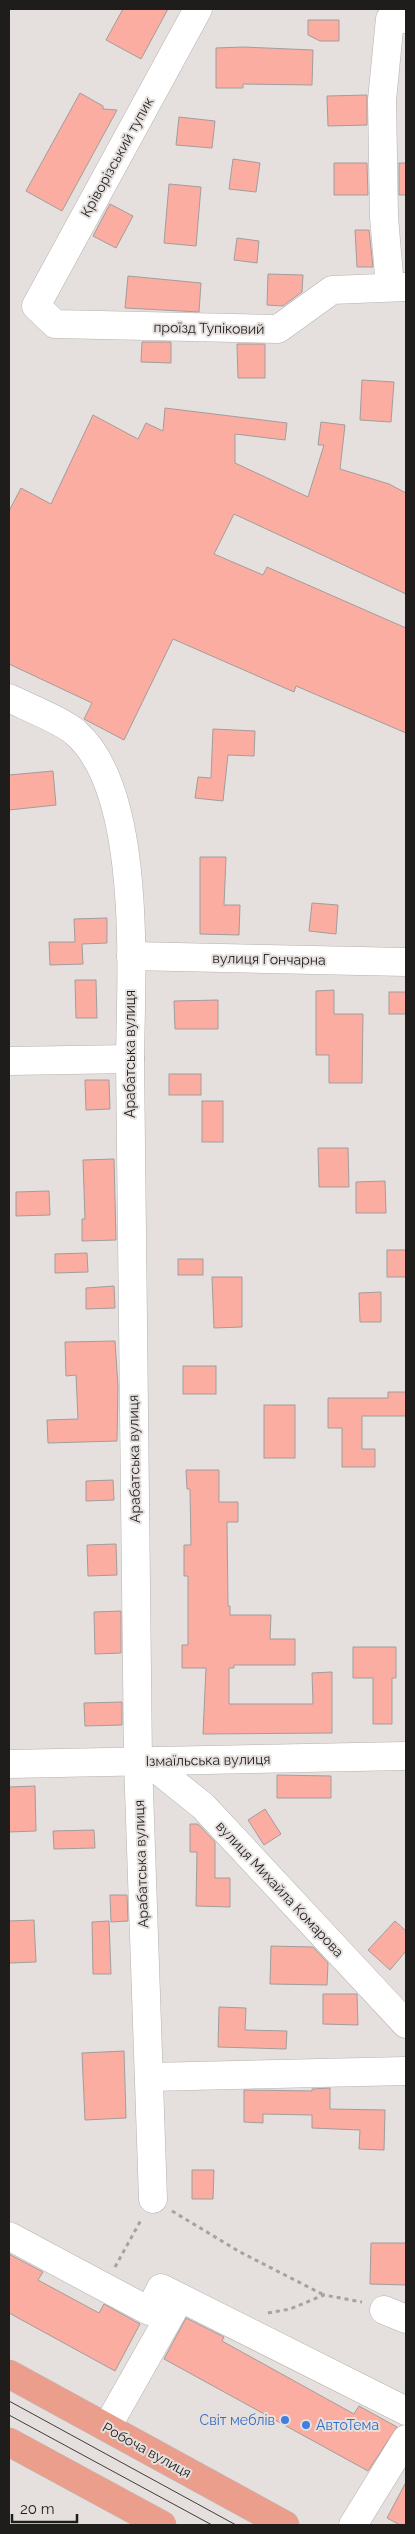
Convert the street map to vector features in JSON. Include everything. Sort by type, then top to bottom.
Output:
[{"type":"main road","name":"Робоча вулиця","points":[[9,2374],[285,2525]]},
{"type":"main road","points":[[11,2447],[162,2525]]},
{"type":"street","name":"Кріворізський тупик","points":[[36,306],[198,9]]},
{"type":"street","points":[[396,16],[382,100],[384,217],[398,287]]},
{"type":"street","name":"проїзд Тупіковий","points":[[36,306],[55,324],[278,329],[332,290],[398,287]]},
{"type":"street","name":"Арабатська вулиця","points":[[9,698],[76,732],[97,757],[114,802],[128,863],[143,1761],[153,2199]]},
{"type":"street","name":"вулиця Гончарна","points":[[131,956],[406,962]]},
{"type":"street","points":[[9,1061],[130,1059]]},
{"type":"street","name":"Ізмаїльська вулиця","points":[[9,1764],[406,1756]]},
{"type":"street","name":"вулиця Михайла Комарова","points":[[143,1761],[203,1806],[406,2024]]},
{"type":"street","points":[[149,2077],[406,2071]]},
{"type":"street","points":[[9,2236],[149,2310],[161,2288],[406,2411]]},
{"type":"street","points":[[107,2428],[180,2298]]},
{"type":"street","points":[[352,2525],[403,2450]]},
{"type":"path","points":[[104,2287],[153,2199],[240,2252],[324,2295],[350,2298],[395,2314]]},
{"type":"path","points":[[262,2313],[271,2314],[290,2309],[324,2295]]},
{"type":"building","points":[[123,9],[168,9],[141,59],[106,40]]},
{"type":"building","points":[[308,20],[339,20],[339,41],[320,41],[308,35]]},
{"type":"building","points":[[243,47],[313,50],[312,85],[243,84],[243,88],[216,88],[216,48]]},
{"type":"building","points":[[80,93],[103,106],[103,109],[117,110],[62,211],[26,191]]},
{"type":"building","points":[[367,95],[367,125],[328,126],[327,96]]},
{"type":"building","points":[[179,117],[215,121],[212,148],[176,145]]},
{"type":"building","points":[[233,159],[260,163],[256,192],[229,189]]},
{"type":"building","points":[[334,163],[367,163],[368,195],[334,195]]},
{"type":"building","points":[[399,163],[406,163],[406,195],[399,195]]},
{"type":"building","points":[[169,184],[201,187],[196,246],[164,243]]},
{"type":"building","points":[[110,204],[133,216],[116,248],[93,236]]},
{"type":"building","points":[[355,230],[369,230],[373,267],[357,267]]},
{"type":"building","points":[[237,238],[259,241],[257,263],[234,260]]},
{"type":"building","points":[[268,274],[303,275],[302,292],[283,306],[267,305]]},
{"type":"building","points":[[128,276],[201,283],[199,312],[125,308]]},
{"type":"building","points":[[142,342],[171,342],[171,363],[141,362]]},
{"type":"building","points":[[237,344],[265,344],[265,378],[238,378]]},
{"type":"building","points":[[362,380],[394,382],[391,422],[360,420]]},
{"type":"building","points":[[165,408],[287,423],[285,440],[235,434],[235,463],[308,497],[324,445],[318,445],[321,422],[345,425],[340,469],[389,484],[406,493],[406,594],[234,514],[214,554],[263,575],[267,567],[406,628],[406,733],[296,686],[294,692],[173,639],[124,740],[84,719],[92,703],[9,664],[9,511],[21,488],[51,504],[93,415],[138,439],[146,423],[163,431]]},
{"type":"building","points":[[213,729],[255,731],[254,756],[228,755],[223,801],[195,798],[198,777],[211,778]]},
{"type":"building","points":[[53,771],[56,805],[9,810],[9,775]]},
{"type":"building","points":[[200,857],[226,857],[224,905],[240,905],[239,935],[200,934]]},
{"type":"building","points":[[312,903],[338,905],[336,934],[309,931]]},
{"type":"building","points":[[107,918],[107,943],[82,944],[83,964],[50,965],[49,942],[75,942],[74,919]]},
{"type":"building","points":[[75,980],[96,980],[97,1018],[76,1018]]},
{"type":"building","points":[[334,990],[334,1014],[363,1014],[362,1083],[329,1083],[329,1055],[316,1055],[316,991]]},
{"type":"building","points":[[389,992],[406,992],[406,1014],[389,1014]]},
{"type":"building","points":[[218,1000],[218,1029],[175,1029],[174,1001]]},
{"type":"building","points":[[169,1074],[201,1074],[201,1095],[169,1095]]},
{"type":"building","points":[[85,1080],[109,1080],[110,1109],[86,1110]]},
{"type":"building","points":[[202,1101],[223,1101],[223,1142],[202,1142]]},
{"type":"building","points":[[318,1148],[348,1148],[349,1187],[319,1187]]},
{"type":"building","points":[[114,1159],[116,1240],[82,1241],[82,1219],[85,1219],[83,1160]]},
{"type":"building","points":[[385,1181],[386,1213],[356,1213],[356,1182]]},
{"type":"building","points":[[49,1191],[50,1215],[16,1216],[16,1192]]},
{"type":"building","points":[[387,1250],[406,1250],[406,1277],[387,1277]]},
{"type":"building","points":[[87,1253],[88,1272],[55,1273],[55,1254]]},
{"type":"building","points":[[178,1259],[203,1259],[203,1275],[178,1275]]},
{"type":"building","points":[[212,1277],[242,1277],[242,1327],[214,1328]]},
{"type":"building","points":[[114,1286],[115,1308],[86,1309],[86,1288]]},
{"type":"building","points":[[381,1292],[381,1322],[360,1322],[359,1293]]},
{"type":"building","points":[[115,1341],[118,1386],[117,1441],[48,1443],[47,1420],[78,1419],[76,1375],[66,1376],[65,1342]]},
{"type":"building","points":[[183,1366],[216,1366],[216,1394],[183,1394]]},
{"type":"building","points":[[388,1392],[406,1392],[406,1416],[362,1416],[362,1449],[375,1449],[375,1467],[342,1467],[342,1428],[328,1428],[328,1398],[388,1398]]},
{"type":"building","points":[[264,1405],[295,1405],[295,1458],[264,1458]]},
{"type":"building","points":[[186,1470],[219,1470],[219,1502],[238,1502],[238,1522],[227,1522],[228,1606],[230,1606],[230,1615],[271,1615],[270,1639],[295,1639],[295,1665],[234,1665],[234,1668],[229,1668],[229,1704],[313,1704],[312,1673],[332,1672],[332,1733],[203,1734],[206,1668],[182,1668],[182,1645],[188,1645],[188,1576],[184,1576],[184,1545],[191,1545],[190,1489],[187,1489]]},
{"type":"building","points":[[113,1480],[114,1500],[86,1501],[86,1481]]},
{"type":"building","points":[[116,1544],[117,1575],[88,1576],[87,1545]]},
{"type":"building","points":[[121,1611],[121,1653],[95,1654],[94,1612]]},
{"type":"building","points":[[353,1647],[396,1647],[396,1678],[392,1678],[392,1724],[373,1724],[373,1678],[353,1678]]},
{"type":"building","points":[[122,1702],[122,1725],[85,1726],[84,1703]]},
{"type":"building","points":[[277,1775],[331,1776],[331,1798],[277,1798]]},
{"type":"building","points":[[35,1786],[36,1831],[9,1832],[9,1787]]},
{"type":"building","points":[[265,1809],[281,1834],[264,1845],[248,1820]]},
{"type":"building","points":[[190,1824],[198,1824],[215,1842],[215,1878],[230,1878],[230,1907],[196,1906],[197,1852],[190,1852]]},
{"type":"building","points":[[94,1830],[95,1848],[54,1849],[53,1831]]},
{"type":"building","points":[[110,1895],[127,1895],[128,1921],[111,1922]]},
{"type":"building","points":[[34,1920],[36,1962],[9,1963],[9,1921]]},
{"type":"building","points":[[109,1921],[111,1974],[93,1974],[92,1922]]},
{"type":"building","points":[[395,1921],[406,1931],[406,1951],[390,1970],[368,1950]]},
{"type":"building","points":[[271,1946],[313,1947],[328,1963],[327,1985],[270,1984]]},
{"type":"building","points":[[323,1994],[357,1994],[358,2025],[323,2024]]},
{"type":"building","points":[[219,2007],[246,2008],[245,2030],[287,2031],[286,2049],[218,2047]]},
{"type":"building","points":[[124,2051],[126,2118],[85,2120],[82,2053]]},
{"type":"building","points":[[330,2088],[330,2109],[385,2110],[384,2150],[359,2149],[360,2130],[312,2128],[312,2115],[263,2114],[263,2123],[244,2122],[244,2090],[312,2091],[312,2089]]},
{"type":"building","points":[[192,2170],[214,2170],[213,2199],[192,2199]]},
{"type":"building","points":[[371,2243],[406,2243],[406,2285],[370,2284]]},
{"type":"building","points":[[9,2254],[43,2272],[38,2280],[99,2313],[104,2304],[140,2324],[115,2371],[9,2313]]},
{"type":"building","points":[[186,2318],[224,2337],[222,2341],[354,2414],[359,2406],[397,2427],[368,2471],[164,2359]]},
{"type":"building","points":[[406,2482],[406,2525],[400,2525],[387,2518]]},
{"type":"tram line","points":[[9,2401],[236,2525]]},
{"type":"tram line","points":[[9,2415],[212,2525]]},
{"type":"place","name":"Світ меблів","points":[[285,2420]]},
{"type":"place","name":"АвтоТема","points":[[306,2425]]}]
